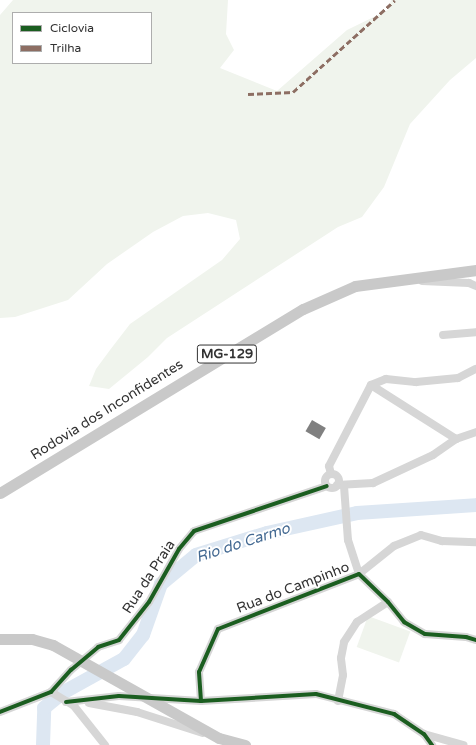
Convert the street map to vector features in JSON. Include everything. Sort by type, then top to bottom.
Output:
[{"type":"main road","name":"Rodovia dos Inconfidentes","points":[[0,493],[303,309],[355,286],[387,280],[476,270]]},
{"type":"main road","points":[[0,639],[32,639],[53,645],[219,738],[245,745]]},
{"type":"street","points":[[387,280],[469,283],[476,286]]},
{"type":"street","points":[[443,334],[476,332]]},
{"type":"street","points":[[476,369],[458,378],[416,382],[386,379],[371,385],[329,466],[331,474],[337,477],[347,500],[348,540],[359,574],[394,546],[420,535],[442,541],[476,542]]},
{"type":"street","points":[[371,385],[456,439]]},
{"type":"street","points":[[341,486],[373,483],[433,455],[456,439],[476,432]]},
{"type":"street","points":[[327,486],[325,478],[331,474]]},
{"type":"street","name":"Rua da Praia","points":[[51,692],[71,670],[98,647],[119,640],[149,602],[179,548],[194,531],[327,486],[334,488],[341,486]]},
{"type":"street","name":"Rua do Campinho","points":[[201,701],[199,672],[218,629],[359,574],[388,602],[404,622],[425,634],[466,637],[476,640]]},
{"type":"street","points":[[338,702],[343,675],[341,658],[344,642],[357,622],[388,602]]},
{"type":"street","points":[[0,712],[51,692],[74,706],[105,745]]},
{"type":"street","points":[[66,702],[119,696],[201,701],[316,694],[338,702],[394,714],[424,734],[462,745]]},
{"type":"street","points":[[81,701],[137,712],[219,738]]},
{"type":"street","points":[[424,734],[432,745]]},
{"type":"shaded area","points":[[13,0],[228,0],[226,34],[234,50],[220,68],[277,91],[347,30],[388,10],[391,0],[476,0],[476,58],[450,80],[410,124],[384,187],[362,217],[338,227],[167,338],[148,357],[109,389],[89,386],[96,369],[110,350],[130,324],[222,260],[240,239],[236,220],[208,213],[183,216],[153,232],[107,264],[68,300],[15,317],[0,318],[0,15]]},
{"type":"shaded area","points":[[368,616],[410,631],[399,662],[357,647]]},
{"type":"building","points":[[312,420],[326,428],[319,439],[306,431]]},
{"type":"waterway","name":"Rio do Carmo","points":[[43,745],[44,708],[64,692],[124,659],[143,635],[161,584],[196,555],[267,533],[357,513],[476,505]]},
{"type":"marked path","points":[[248,94],[293,92],[395,0]]},
{"type":"cycle path","points":[[0,712],[51,692],[71,670],[98,647],[119,640],[149,602],[179,549],[194,531],[327,486]]},
{"type":"cycle path","points":[[201,701],[199,672],[218,629],[359,574],[388,602],[404,622],[425,634],[466,637],[476,640]]},
{"type":"cycle path","points":[[66,702],[119,696],[201,701],[316,694],[394,714],[424,734],[432,745]]}]
